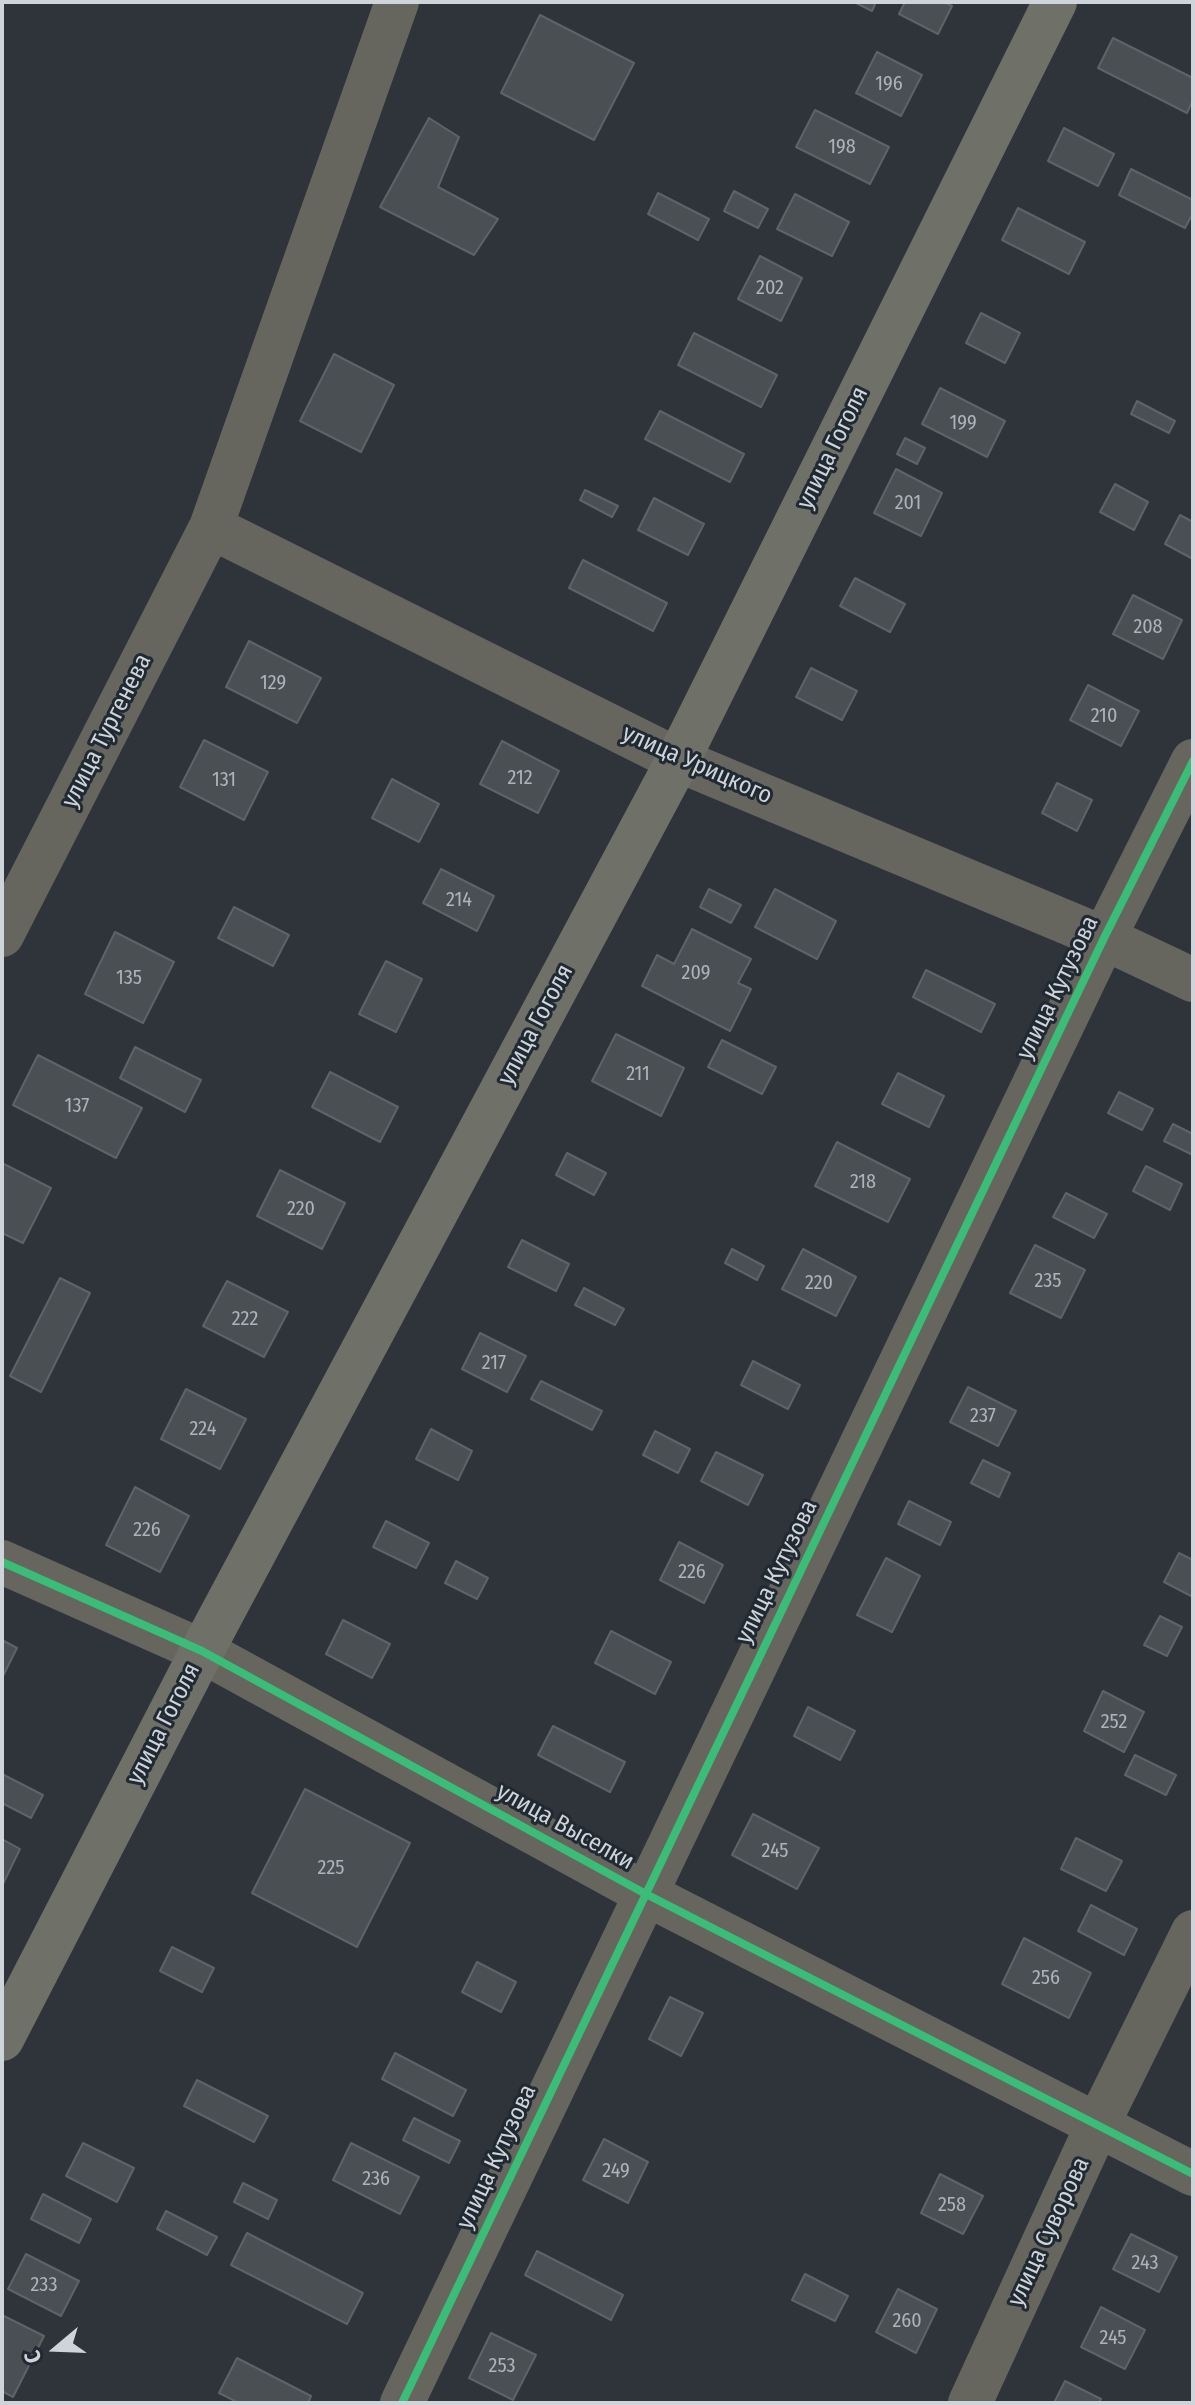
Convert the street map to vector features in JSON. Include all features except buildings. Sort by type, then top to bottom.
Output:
[{"type":"main road","name":"улица Гоголя","points":[[2,2039],[202,1651],[678,760],[1055,2]]},
{"type":"street","name":"улица Тургенева","points":[[2,935],[211,527],[397,2]]},
{"type":"street","name":"улица Урицкого","points":[[211,527],[678,760],[1104,938],[1193,980]]},
{"type":"street","name":"улица Кутузова","points":[[402,2403],[1104,938],[1193,761]]},
{"type":"street","name":"улица Выселки","points":[[2,1562],[202,1651],[644,1893],[1193,2174]]},
{"type":"street","name":"улица Суворова","points":[[970,2403],[1097,2126],[1193,1932]]},
{"type":"cycle path","points":[[402,2403],[1104,938],[1193,761]]},
{"type":"cycle path","points":[[2,1562],[202,1651],[644,1893],[1193,2174]]}]
